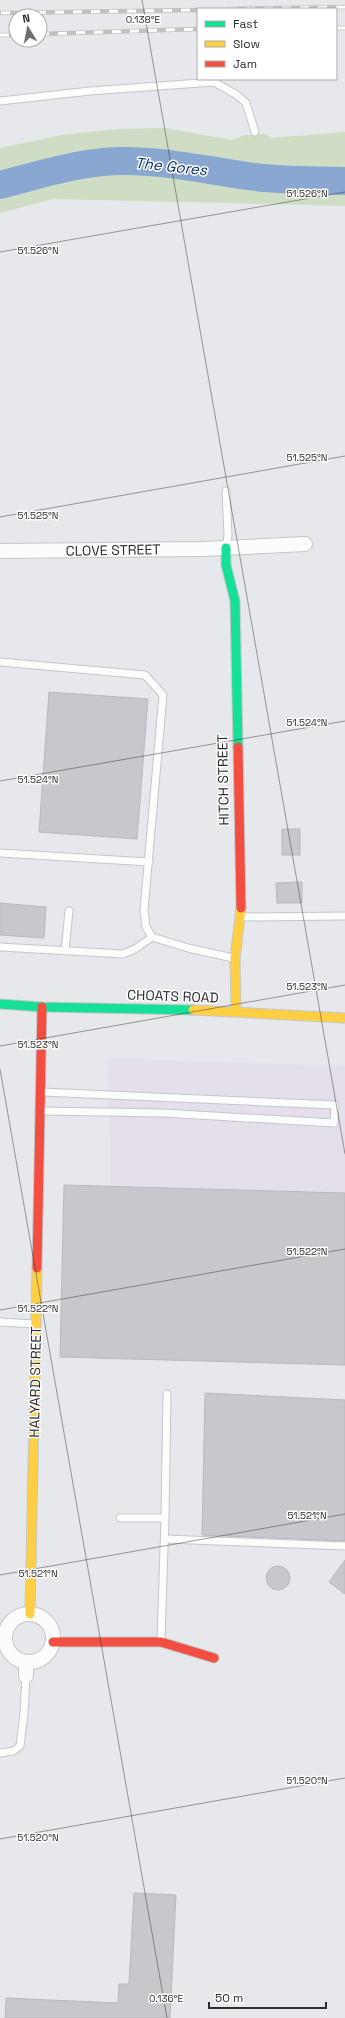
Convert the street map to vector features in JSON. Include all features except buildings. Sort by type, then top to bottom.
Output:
[{"type":"street","name":"CLOVE STREET","points":[[0,551],[226,548],[305,544]]},
{"type":"street","name":"HITCH STREET","points":[[226,548],[226,565],[235,601],[241,917],[235,958],[236,1012]]},
{"type":"street","name":"CHOATS ROAD","points":[[0,1004],[173,1009],[345,1018]]},
{"type":"street","name":"HALYARD STREET","points":[[30,1614],[42,1006]]},
{"type":"street","points":[[30,1614],[45,1620],[53,1634],[53,1642],[51,1649],[41,1659],[26,1662],[13,1656],[6,1644],[5,1637],[10,1623],[22,1615],[30,1614]]},
{"type":"street","points":[[53,1642],[161,1642],[214,1658]]},
{"type":"street","points":[[26,1662],[26,1676]]},
{"type":"lane","points":[[0,101],[90,91],[214,82],[237,95],[246,103],[255,132]]},
{"type":"lane","points":[[226,491],[228,535],[226,548]]},
{"type":"lane","points":[[0,662],[146,675],[157,686],[163,695],[150,862],[144,910],[146,927],[152,937],[188,948],[235,958]]},
{"type":"lane","points":[[0,853],[150,862]]},
{"type":"lane","points":[[65,951],[69,911]]},
{"type":"lane","points":[[241,917],[345,916]]},
{"type":"lane","points":[[0,947],[122,954],[134,949],[152,937]]},
{"type":"lane","points":[[40,1091],[334,1105],[334,1123],[162,1114],[40,1110]]},
{"type":"lane","points":[[0,1322],[36,1325]]},
{"type":"lane","points":[[161,1642],[167,1394]]},
{"type":"lane","points":[[120,1518],[165,1518]]},
{"type":"lane","points":[[164,1539],[345,1546]]},
{"type":"lane","points":[[0,1753],[13,1751],[20,1746],[26,1676]]},
{"type":"shaded area","points":[[108,1058],[345,1066],[345,1193],[111,1185]]},
{"type":"green space","points":[[166,128],[231,140],[245,135],[266,134],[271,138],[345,132],[345,206],[53,199],[0,213],[0,148],[62,135],[117,129]]},
{"type":"waterway","name":"The Gores","points":[[0,185],[74,166],[119,161],[151,162],[272,179],[345,181]]},
{"type":"railway","points":[[286,8],[345,7]]},
{"type":"railway","points":[[1,13],[197,10]]},
{"type":"railway","points":[[337,28],[345,28]]},
{"type":"railway","points":[[48,34],[197,29]]},
{"type":"railway","points":[[0,35],[8,35]]},
{"type":"traffic: fast","points":[[226,548],[226,565],[235,601],[238,747]]},
{"type":"traffic: fast","points":[[0,1004],[42,1007],[193,1010]]},
{"type":"traffic: slow","points":[[236,1012],[235,958],[241,908]]},
{"type":"traffic: slow","points":[[193,1010],[345,1018]]},
{"type":"traffic: slow","points":[[30,1614],[37,1268]]},
{"type":"traffic: jam","points":[[238,747],[241,908]]},
{"type":"traffic: jam","points":[[37,1268],[42,1007]]},
{"type":"traffic: jam","points":[[53,1642],[161,1642],[214,1658]]}]
